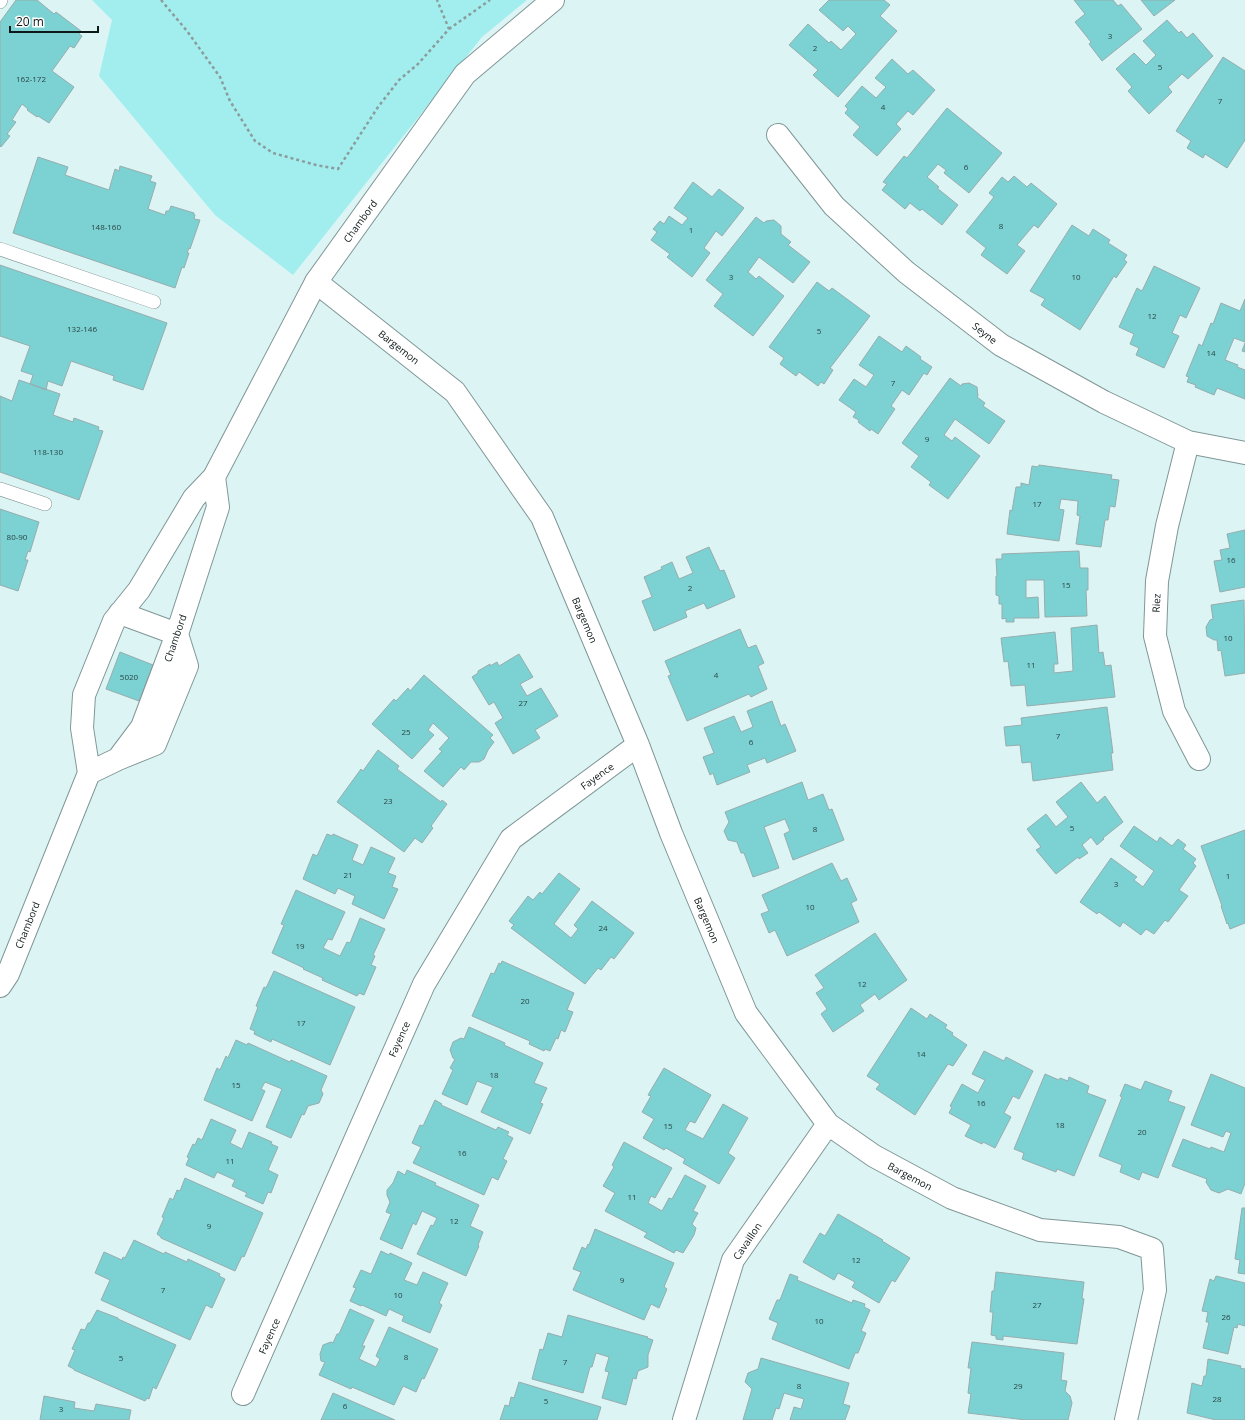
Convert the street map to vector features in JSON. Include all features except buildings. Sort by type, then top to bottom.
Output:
[{"type":"street","name":"Chambord","points":[[0,986],[8,974],[89,774],[82,728],[84,695],[114,621],[139,590],[194,498],[214,477],[316,282],[465,74],[553,0]]},
{"type":"street","name":"Seyne","points":[[778,135],[834,206],[906,272],[1001,345],[1104,402],[1188,442],[1245,453]]},
{"type":"street","name":"Bargemon","points":[[316,282],[455,392],[542,517],[638,745],[671,833],[746,1013],[828,1124],[874,1156],[952,1198],[1040,1230],[1119,1237],[1152,1249],[1155,1290],[1126,1420]]},
{"type":"street","name":"Riez","points":[[1188,442],[1167,526],[1157,581],[1155,636],[1174,710],[1199,759]]},
{"type":"street","name":"Chambord","points":[[89,774],[118,759],[142,727],[177,634],[218,507],[214,477]]},
{"type":"street","points":[[120,613],[177,634]]},
{"type":"street","name":"Fayence","points":[[243,1394],[424,984],[511,839],[638,745]]},
{"type":"street","name":"Cavaillon","points":[[684,1420],[733,1260],[828,1124]]},
{"type":"lane","points":[[0,249],[154,302]]},
{"type":"lane","points":[[0,489],[45,504]]},
{"type":"path","points":[[161,0],[171,14],[187,31],[220,77],[230,101],[255,141],[273,153],[316,165],[338,169],[378,107],[399,80],[418,64],[449,29],[490,0]]},
{"type":"path","points":[[436,0],[449,29]]},
{"type":"shaded area","points":[[92,0],[527,0],[482,37],[293,275],[215,215],[99,76],[112,20]]}]
